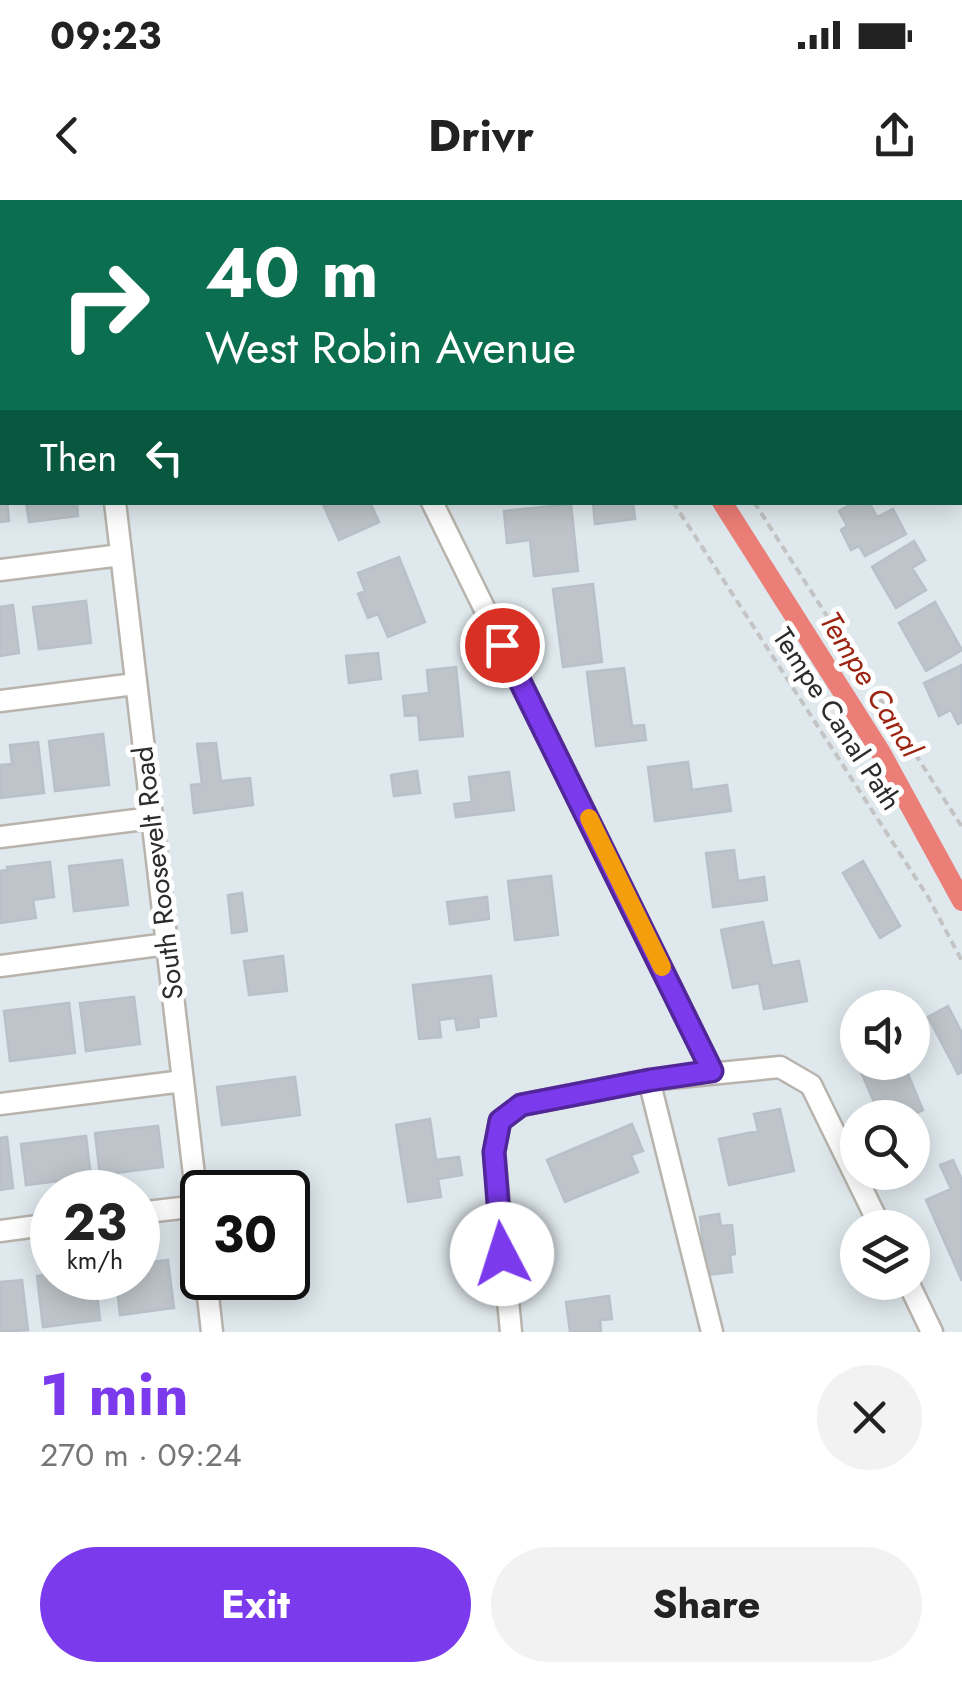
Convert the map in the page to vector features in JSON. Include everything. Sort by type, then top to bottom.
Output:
[{"type":"street","name":"South Roosevelt Road","points":[[115,505],[194,1170]]},
{"type":"street","points":[[433,505],[712,1071]]},
{"type":"street","points":[[0,570],[121,555]]},
{"type":"street","points":[[0,701],[136,684]]},
{"type":"street","points":[[0,838],[152,818]]},
{"type":"street","points":[[0,966],[168,944]]},
{"type":"street","points":[[512,1332],[494,1152],[500,1121],[521,1105],[650,1080],[780,1066],[812,1085],[872,1210]]},
{"type":"street","points":[[650,1080],[712,1332]]},
{"type":"street","points":[[0,1104],[183,1081]]},
{"type":"street","points":[[0,1231],[30,1227]]},
{"type":"street","points":[[208,1300],[212,1332]]},
{"type":"street","points":[[917,1300],[932,1332]]},
{"type":"path","name":"Tempe Canal Path","points":[[675,505],[928,897],[962,961]]},
{"type":"path","name":"Tempe Canal Path","points":[[756,505],[962,827]]},
{"type":"building","points":[[0,505],[7,505],[9,521],[0,522]]},
{"type":"building","points":[[26,505],[77,505],[78,516],[29,522]]},
{"type":"building","points":[[323,505],[371,505],[379,522],[339,540]]},
{"type":"building","points":[[571,505],[578,571],[534,576],[530,540],[507,543],[504,511]]},
{"type":"building","points":[[593,505],[633,505],[635,519],[595,524]]},
{"type":"building","points":[[850,505],[871,505],[877,517],[893,509],[906,534],[865,556],[859,546],[851,550],[841,530],[847,526],[839,511]]},
{"type":"building","points":[[914,541],[925,560],[912,568],[926,590],[896,608],[872,567]]},
{"type":"building","points":[[399,557],[425,622],[388,637],[378,614],[368,618],[358,594],[365,591],[358,573]]},
{"type":"building","points":[[593,584],[602,662],[563,667],[553,589]]},
{"type":"building","points":[[86,601],[91,643],[39,649],[33,607]]},
{"type":"building","points":[[935,602],[962,650],[926,671],[899,623]]},
{"type":"building","points":[[13,605],[19,653],[0,656],[0,607]]},
{"type":"building","points":[[378,653],[381,679],[349,683],[346,656]]},
{"type":"building","points":[[962,665],[962,722],[958,724],[951,710],[939,716],[924,683]]},
{"type":"building","points":[[456,667],[463,736],[420,740],[418,715],[405,716],[403,696],[429,693],[427,670]]},
{"type":"building","points":[[624,668],[632,726],[644,725],[646,740],[596,746],[587,672]]},
{"type":"building","points":[[103,734],[109,785],[55,791],[49,741]]},
{"type":"building","points":[[38,742],[44,793],[0,798],[0,765],[12,764],[10,745]]},
{"type":"building","points":[[216,743],[221,781],[250,778],[253,805],[194,813],[191,785],[202,784],[197,744]]},
{"type":"building","points":[[688,762],[692,790],[727,785],[731,811],[655,821],[648,767]]},
{"type":"building","points":[[417,771],[420,793],[394,796],[391,775]]},
{"type":"building","points":[[509,772],[514,810],[456,817],[454,804],[472,802],[469,777]]},
{"type":"building","points":[[734,850],[738,881],[764,877],[767,900],[713,907],[706,853]]},
{"type":"building","points":[[122,860],[128,905],[74,911],[69,866]]},
{"type":"building","points":[[863,861],[900,926],[880,938],[843,873]]},
{"type":"building","points":[[50,862],[54,897],[33,900],[36,918],[0,923],[0,871]]},
{"type":"building","points":[[551,876],[558,935],[515,940],[508,881]]},
{"type":"building","points":[[242,893],[247,931],[232,933],[228,895]]},
{"type":"building","points":[[487,897],[489,919],[450,924],[447,902]]},
{"type":"building","points":[[763,922],[772,966],[799,961],[807,1001],[764,1009],[759,983],[733,988],[721,930]]},
{"type":"building","points":[[283,956],[287,991],[249,995],[244,961]]},
{"type":"building","points":[[491,976],[496,1016],[478,1018],[479,1027],[457,1030],[455,1018],[439,1020],[441,1037],[419,1039],[413,985]]},
{"type":"building","points":[[134,997],[140,1044],[86,1051],[80,1003]]},
{"type":"building","points":[[69,1003],[75,1053],[10,1061],[4,1011]]},
{"type":"building","points":[[948,1006],[962,1033],[962,1072],[958,1074],[930,1016]]},
{"type":"building","points":[[295,1077],[300,1115],[222,1125],[217,1087]]},
{"type":"building","points":[[864,1080],[910,1080],[919,1100],[873,1100]]},
{"type":"building","points":[[780,1109],[794,1171],[729,1185],[719,1139],[758,1131],[754,1114]]},
{"type":"building","points":[[430,1119],[436,1160],[459,1157],[462,1175],[438,1179],[441,1197],[408,1202],[396,1125]]},
{"type":"building","points":[[632,1124],[643,1151],[631,1155],[638,1172],[565,1202],[547,1160]]},
{"type":"building","points":[[158,1126],[163,1167],[99,1170],[95,1133]]},
{"type":"building","points":[[86,1136],[90,1170],[30,1170],[30,1185],[26,1185],[21,1144]]},
{"type":"building","points":[[7,1137],[13,1188],[0,1190],[0,1138]]},
{"type":"building","points":[[953,1160],[962,1180],[962,1281],[926,1200],[951,1189],[940,1165]]},
{"type":"building","points":[[719,1214],[721,1226],[732,1225],[732,1272],[707,1275],[700,1217]]},
{"type":"building","points":[[168,1260],[174,1308],[120,1315],[118,1300],[160,1300],[160,1261]]},
{"type":"building","points":[[22,1280],[28,1330],[0,1332],[0,1282]]},
{"type":"building","points":[[609,1296],[612,1319],[600,1320],[601,1332],[570,1332],[566,1302]]},
{"type":"building","points":[[40,1300],[98,1300],[100,1320],[43,1327]]},
{"type":"waterway","name":"Tempe Canal","points":[[724,505],[880,751],[962,901]]},
{"type":"slow traffic","points":[[589,818],[662,967]]},
{"type":"route","points":[[502,645],[712,1071],[521,1105],[500,1121],[494,1152],[502,1254]]}]
